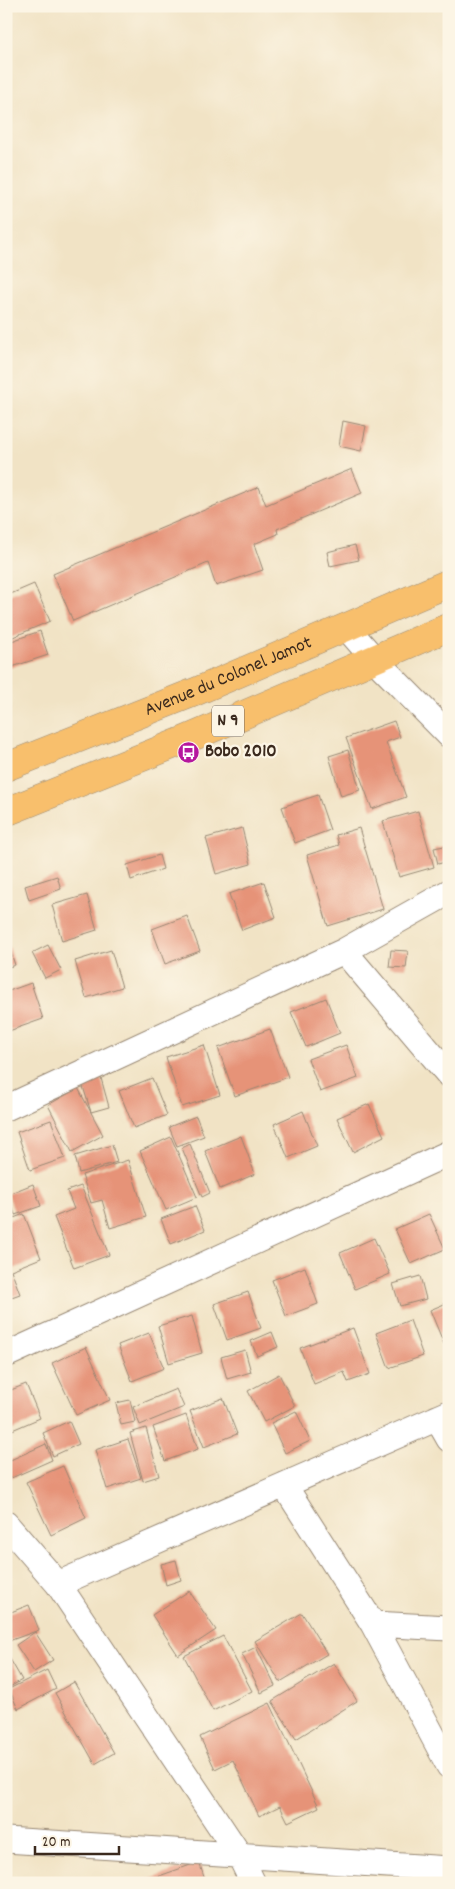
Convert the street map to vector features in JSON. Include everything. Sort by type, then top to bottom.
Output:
[{"type":"main road","name":"Avenue du Colonel Jamot","points":[[6,767],[195,692],[449,583]]},
{"type":"main road","name":"N 9","points":[[6,812],[185,740],[449,627]]},
{"type":"street","points":[[346,627],[374,659],[449,735]]},
{"type":"street","points":[[12,1099],[344,951],[449,892]]},
{"type":"street","points":[[344,951],[449,1075]]},
{"type":"street","points":[[6,1355],[449,1153]]},
{"type":"street","points":[[58,1584],[284,1485],[445,1423]]},
{"type":"street","points":[[284,1485],[373,1624],[449,1766]]},
{"type":"street","points":[[6,1524],[58,1584],[240,1856],[253,1883]]},
{"type":"street","points":[[373,1624],[449,1628]]},
{"type":"street","points":[[6,1840],[449,1869]]},
{"type":"building","points":[[343,421],[366,426],[361,451],[339,446]]},
{"type":"building","points":[[352,469],[362,493],[277,529],[278,534],[254,544],[263,570],[216,586],[208,563],[73,621],[53,574],[259,487],[266,505]]},
{"type":"building","points":[[355,545],[359,560],[330,566],[327,552]]},
{"type":"building","points":[[34,584],[50,621],[6,640],[6,596]]},
{"type":"building","points":[[40,631],[48,655],[6,669],[6,643]]},
{"type":"building","points":[[394,721],[400,737],[386,742],[406,797],[372,809],[346,738]]},
{"type":"building","points":[[348,750],[360,790],[341,796],[329,756]]},
{"type":"building","points":[[318,795],[330,830],[295,843],[282,807]]},
{"type":"building","points":[[418,811],[434,867],[399,877],[383,821]]},
{"type":"building","points":[[242,828],[251,864],[216,874],[206,838]]},
{"type":"building","points":[[359,828],[383,909],[328,926],[307,855],[339,845],[336,835]]},
{"type":"building","points":[[449,845],[449,861],[438,864],[434,848]]},
{"type":"building","points":[[159,855],[163,869],[131,880],[127,865]]},
{"type":"building","points":[[57,876],[61,889],[29,900],[25,886]]},
{"type":"building","points":[[264,882],[276,917],[242,930],[229,894]]},
{"type":"building","points":[[87,895],[97,930],[62,941],[52,905]]},
{"type":"building","points":[[187,916],[200,951],[165,964],[152,929]]},
{"type":"building","points":[[6,938],[15,965],[6,968]]},
{"type":"building","points":[[48,945],[61,970],[45,978],[32,953]]},
{"type":"building","points":[[111,950],[122,987],[86,998],[75,961]]},
{"type":"building","points":[[391,950],[408,951],[406,968],[389,967]]},
{"type":"building","points":[[31,983],[43,1019],[6,1032],[6,992]]},
{"type":"building","points":[[326,998],[340,1033],[306,1047],[291,1012]]},
{"type":"building","points":[[270,1029],[288,1077],[235,1096],[218,1048]]},
{"type":"building","points":[[204,1045],[220,1095],[182,1107],[166,1057]]},
{"type":"building","points":[[346,1045],[358,1078],[320,1092],[308,1059]]},
{"type":"building","points":[[99,1071],[109,1107],[91,1112],[80,1077]]},
{"type":"building","points":[[152,1078],[167,1115],[134,1128],[119,1091]]},
{"type":"building","points":[[78,1088],[103,1135],[72,1152],[48,1105]]},
{"type":"building","points":[[369,1104],[384,1136],[353,1152],[337,1118]]},
{"type":"building","points":[[303,1111],[317,1146],[288,1158],[274,1124]]},
{"type":"building","points":[[196,1116],[204,1136],[177,1146],[169,1127]]},
{"type":"building","points":[[51,1120],[65,1158],[30,1170],[17,1132]]},
{"type":"building","points":[[241,1136],[255,1174],[220,1189],[205,1151]]},
{"type":"building","points":[[171,1137],[197,1197],[166,1210],[140,1151]]},
{"type":"building","points":[[190,1144],[210,1193],[202,1197],[182,1148]]},
{"type":"building","points":[[112,1145],[117,1162],[79,1173],[75,1156]]},
{"type":"building","points":[[128,1160],[146,1217],[110,1228],[102,1200],[91,1203],[82,1175]]},
{"type":"building","points":[[33,1184],[41,1206],[15,1215],[8,1194]]},
{"type":"building","points":[[81,1186],[109,1255],[74,1268],[54,1217],[74,1209],[67,1191]]},
{"type":"building","points":[[195,1206],[205,1230],[171,1244],[161,1219]]},
{"type":"building","points":[[24,1214],[41,1258],[11,1270],[20,1294],[6,1299],[6,1221]]},
{"type":"building","points":[[429,1214],[445,1249],[411,1264],[395,1229]]},
{"type":"building","points":[[374,1238],[390,1274],[355,1289],[340,1253]]},
{"type":"building","points":[[305,1267],[318,1304],[286,1316],[272,1280]]},
{"type":"building","points":[[420,1276],[426,1299],[400,1306],[393,1284]]},
{"type":"building","points":[[248,1292],[261,1328],[227,1340],[214,1304]]},
{"type":"building","points":[[449,1302],[449,1342],[444,1344],[430,1310]]},
{"type":"building","points":[[192,1316],[202,1353],[169,1363],[158,1326]]},
{"type":"building","points":[[410,1320],[423,1356],[389,1368],[376,1333]]},
{"type":"building","points":[[353,1328],[370,1374],[348,1382],[344,1372],[314,1384],[300,1348]]},
{"type":"building","points":[[272,1332],[278,1347],[257,1356],[251,1341]]},
{"type":"building","points":[[149,1333],[164,1368],[132,1381],[118,1345]]},
{"type":"building","points":[[86,1347],[110,1400],[76,1415],[52,1363]]},
{"type":"building","points":[[245,1350],[251,1372],[227,1379],[221,1357]]},
{"type":"building","points":[[279,1374],[295,1406],[264,1422],[248,1391]]},
{"type":"building","points":[[26,1384],[40,1418],[10,1431],[6,1422],[6,1392]]},
{"type":"building","points":[[176,1389],[184,1407],[140,1425],[133,1407]]},
{"type":"building","points":[[223,1398],[237,1434],[204,1447],[190,1411]]},
{"type":"building","points":[[130,1400],[135,1422],[121,1425],[116,1403]]},
{"type":"building","points":[[296,1411],[310,1441],[285,1453],[271,1423]]},
{"type":"building","points":[[186,1415],[198,1449],[165,1461],[153,1427]]},
{"type":"building","points":[[69,1421],[79,1444],[53,1456],[43,1433]]},
{"type":"building","points":[[146,1428],[159,1476],[143,1481],[130,1433]]},
{"type":"building","points":[[128,1439],[141,1478],[107,1489],[95,1450]]},
{"type":"building","points":[[46,1444],[52,1460],[9,1479],[6,1472],[6,1462]]},
{"type":"building","points":[[63,1466],[86,1518],[51,1535],[26,1482]]},
{"type":"building","points":[[176,1560],[181,1580],[166,1585],[161,1564]]},
{"type":"building","points":[[189,1591],[216,1630],[178,1655],[152,1615]]},
{"type":"building","points":[[29,1605],[39,1630],[6,1642],[6,1614]]},
{"type":"building","points":[[302,1613],[327,1654],[280,1682],[255,1641]]},
{"type":"building","points":[[35,1632],[53,1660],[34,1672],[16,1645]]},
{"type":"building","points":[[223,1636],[252,1691],[213,1711],[184,1656]]},
{"type":"building","points":[[256,1647],[275,1686],[261,1693],[242,1654]]},
{"type":"building","points":[[6,1652],[22,1680],[6,1689]]},
{"type":"building","points":[[334,1663],[357,1701],[296,1739],[272,1701]]},
{"type":"building","points":[[47,1670],[56,1689],[18,1709],[9,1689]]},
{"type":"building","points":[[74,1682],[114,1753],[95,1764],[55,1693]]},
{"type":"building","points":[[270,1703],[319,1807],[288,1822],[280,1806],[259,1816],[233,1760],[215,1769],[200,1737]]},
{"type":"building","points":[[199,1862],[206,1883],[142,1883],[142,1882]]},
{"type":"place","name":"Bobo 2010","points":[[189,752]]}]
